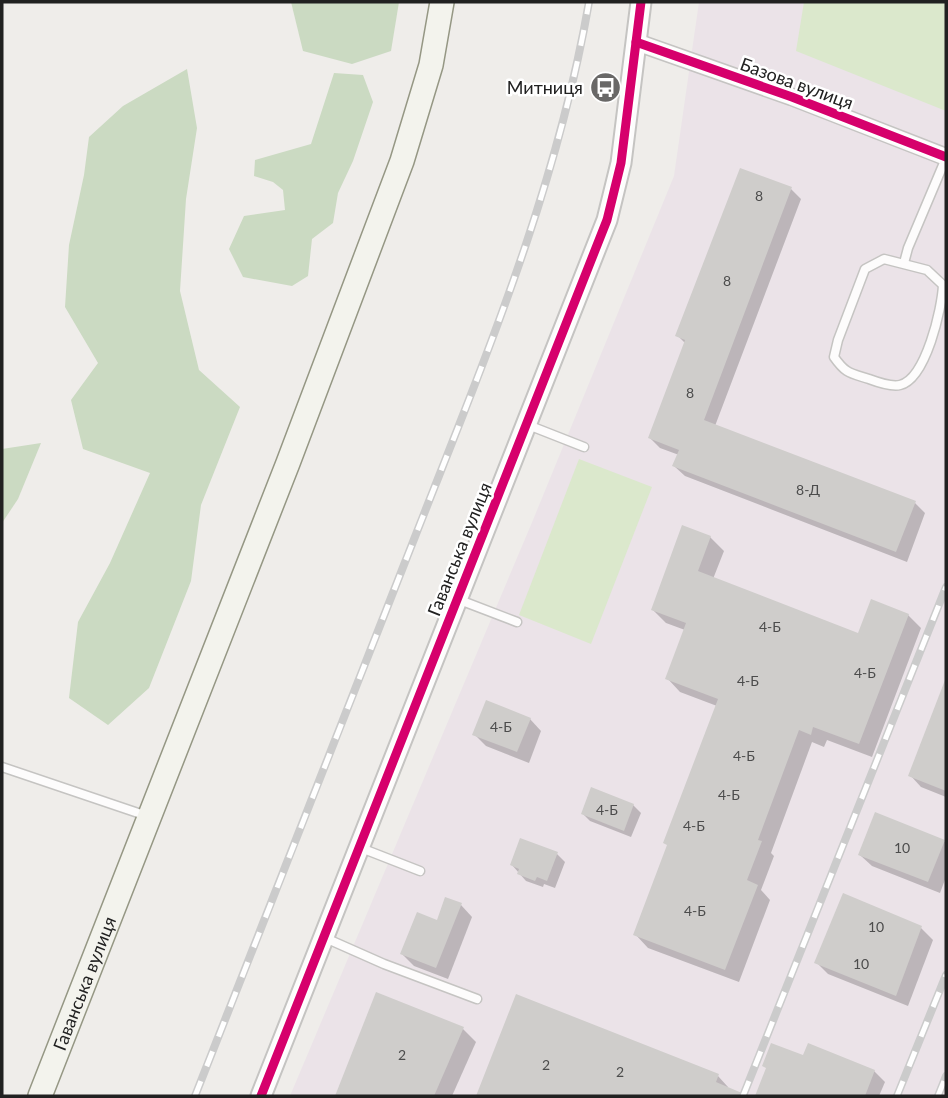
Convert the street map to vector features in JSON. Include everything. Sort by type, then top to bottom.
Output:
[{"type":"main road","name":"Гаванська вулиця","points":[[40,1096],[288,463],[401,161],[431,65],[442,2]]},
{"type":"street","name":"Гаванська вулиця","points":[[261,1096],[607,220],[621,163],[641,2]]},
{"type":"street","name":"Базова вулиця","points":[[636,42],[792,97],[946,158]]},
{"type":"lane","points":[[904,262],[946,158]]},
{"type":"lane","points":[[884,259],[904,262],[927,270],[943,285],[942,303],[917,374],[901,385],[880,383],[843,370],[834,357],[865,269],[884,259]]},
{"type":"lane","points":[[526,424],[584,447]]},
{"type":"lane","points":[[457,599],[517,622]]},
{"type":"lane","points":[[2,767],[150,817]]},
{"type":"lane","points":[[358,848],[420,871]]},
{"type":"lane","points":[[323,937],[384,964],[477,999]]},
{"type":"shaded area","points":[[699,2],[946,2],[946,1096],[290,1096],[533,520],[674,176]]},
{"type":"green space","points":[[291,2],[399,2],[391,51],[352,64],[303,51]]},
{"type":"green space","points":[[804,2],[946,2],[946,111],[796,51]]},
{"type":"green space","points":[[187,69],[197,128],[186,199],[180,291],[199,370],[240,407],[201,505],[191,581],[149,688],[108,725],[69,698],[78,622],[110,563],[150,473],[83,449],[71,400],[98,363],[65,307],[69,245],[89,137],[123,106]]},
{"type":"green space","points":[[334,73],[363,75],[373,102],[353,161],[338,193],[333,223],[312,239],[308,276],[292,286],[243,277],[229,249],[244,216],[285,210],[283,190],[273,182],[254,176],[255,160],[311,144]]},
{"type":"green space","points":[[41,443],[18,499],[2,523],[2,449]]},
{"type":"green space","points":[[579,459],[652,487],[591,644],[519,615]]},
{"type":"building","points":[[740,168],[792,187],[704,420],[916,501],[896,552],[672,466],[679,450],[648,438],[685,340],[675,336]]},
{"type":"building","points":[[682,525],[711,536],[698,571],[858,633],[871,599],[909,614],[859,744],[813,727],[811,735],[799,730],[758,840],[762,841],[747,880],[758,885],[725,970],[633,935],[667,845],[663,843],[718,699],[665,679],[686,623],[651,610]]},
{"type":"building","points":[[946,680],[946,791],[908,776]]},
{"type":"building","points":[[486,700],[531,718],[517,752],[472,735]]},
{"type":"building","points":[[591,787],[634,804],[624,831],[581,814]]},
{"type":"building","points":[[875,812],[945,840],[928,882],[858,855]]},
{"type":"building","points":[[520,838],[558,852],[547,881],[537,877],[535,881],[517,874],[519,869],[510,865]]},
{"type":"building","points":[[843,893],[922,926],[896,996],[814,963]]},
{"type":"building","points":[[445,897],[462,903],[436,968],[400,954],[417,912],[437,920]]},
{"type":"building","points":[[376,992],[464,1027],[434,1096],[335,1096]]},
{"type":"building","points":[[516,994],[719,1074],[716,1082],[749,1096],[476,1096]]},
{"type":"building","points":[[771,1043],[803,1055],[808,1043],[875,1070],[865,1096],[755,1096],[766,1068],[762,1066]]},
{"type":"railway","points":[[195,1096],[495,332],[559,137],[589,2]]},
{"type":"railway","points":[[743,1096],[946,587]]},
{"type":"railway","points":[[897,1096],[946,975]]},
{"type":"railway","points":[[938,1096],[946,1076]]},
{"type":"cycle path","points":[[261,1096],[607,220],[621,163],[641,2]]},
{"type":"cycle path","points":[[636,42],[792,97],[946,157]]},
{"type":"place","name":"Митниця","points":[[606,87]]}]
